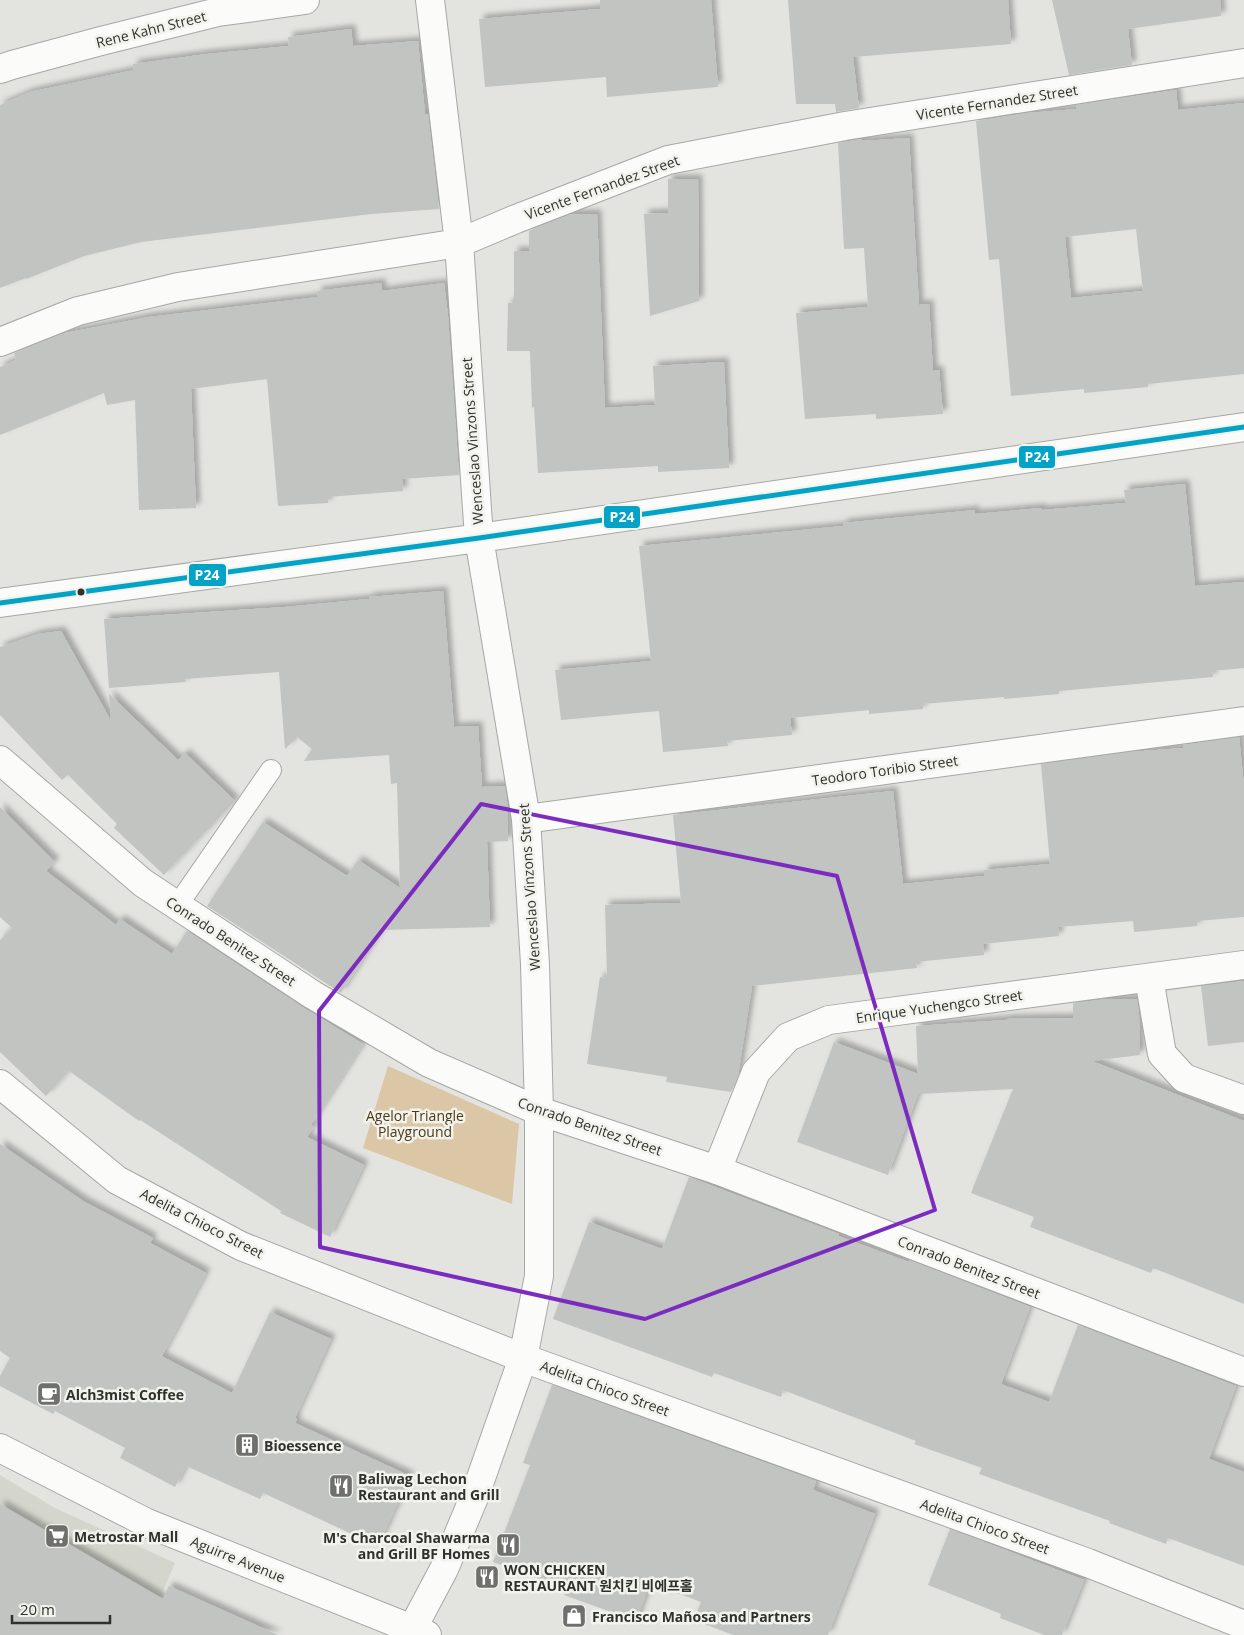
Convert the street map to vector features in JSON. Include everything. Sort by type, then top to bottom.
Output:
[{"type":"street","name":"Rene Kahn Street","points":[[0,69],[12,64],[218,12],[305,0]]},
{"type":"street","name":"Wenceslao Vinzons Street","points":[[416,1633],[476,1495],[522,1358],[539,1276],[540,1111],[535,964],[526,820],[479,538],[458,243],[430,0]]},
{"type":"street","name":"Vicente Fernandez Street","points":[[0,342],[78,311],[178,286],[458,243],[668,160],[845,126],[1244,63]]},
{"type":"street","points":[[0,603],[479,538],[1244,427]]},
{"type":"street","name":"Teodoro Toribio Street","points":[[526,820],[1244,721]]},
{"type":"street","name":"Conrado Benitez Street","points":[[0,760],[143,883],[313,995],[430,1063],[540,1111],[717,1170],[1244,1372]]},
{"type":"street","name":"Enrique Yuchengco Street","points":[[717,1170],[756,1072],[788,1037],[829,1020],[1244,965]]},
{"type":"street","points":[[1149,978],[1162,1054],[1184,1078],[1244,1100]]},
{"type":"street","name":"Adelita Chioco Street","points":[[0,1084],[117,1180],[241,1246],[522,1358],[1088,1564],[1244,1625]]},
{"type":"street","name":"Aguirre Avenue","points":[[0,1448],[147,1523],[416,1633]]},
{"type":"lane","points":[[177,906],[271,770]]},
{"type":"highlighted area","points":[[481,804],[837,876],[935,1210],[645,1319],[320,1247],[319,1011]]},
{"type":"shaded area","name":"Metrostar Mall","points":[[0,1475],[55,1508],[175,1563],[144,1635],[0,1614]]},
{"type":"green space","name":"Agelor Triangle Playground","points":[[388,1066],[519,1124],[512,1204],[363,1148]]},
{"type":"building","points":[[600,0],[711,0],[718,87],[607,97],[606,77],[485,87],[479,19],[600,9]]},
{"type":"building","points":[[788,0],[1008,0],[1011,44],[853,57],[859,108],[836,112],[835,104],[796,104]]},
{"type":"building","points":[[1052,0],[1220,0],[1221,16],[1128,29],[1132,65],[1069,75]]},
{"type":"building","points":[[351,29],[353,46],[418,41],[425,114],[428,114],[439,209],[371,214],[141,242],[84,256],[0,288],[0,105],[30,92],[134,70],[133,64],[289,46],[288,37]]},
{"type":"building","points":[[1176,90],[1178,110],[1244,103],[1244,374],[1148,384],[1148,387],[1084,393],[1084,389],[1011,396],[999,259],[989,260],[976,121],[1027,113],[1077,109],[1076,105]],"holes":[[[1136,229],[1143,291],[1071,298],[1065,237]]]},
{"type":"building","points":[[909,138],[919,305],[929,304],[933,371],[939,370],[943,414],[876,419],[876,414],[805,419],[796,313],[868,307],[864,248],[844,249],[838,143],[862,139],[862,141]]},
{"type":"building","points":[[668,179],[698,179],[699,301],[650,316],[644,214],[668,213]]},
{"type":"building","points":[[571,214],[597,214],[605,408],[655,405],[653,366],[724,362],[729,468],[658,472],[658,466],[538,473],[534,407],[532,408],[530,351],[507,351],[508,303],[514,303],[514,251],[529,251],[529,231]]},
{"type":"building","points":[[381,283],[382,291],[444,283],[459,475],[402,479],[403,491],[328,497],[328,503],[278,506],[267,379],[191,389],[196,508],[139,510],[135,400],[107,405],[104,393],[0,435],[0,367],[16,360],[14,353],[65,333],[149,317],[318,297],[317,291]]},
{"type":"building","points":[[1185,484],[1195,586],[1244,582],[1244,668],[1212,671],[1213,677],[1059,691],[1059,694],[923,704],[923,709],[869,714],[869,710],[790,718],[792,735],[727,741],[728,746],[663,752],[659,711],[561,720],[555,670],[651,661],[639,546],[843,526],[843,523],[975,510],[975,514],[1126,503],[1124,490]]},
{"type":"building","points":[[443,591],[454,727],[478,726],[482,787],[505,786],[508,841],[487,842],[490,927],[382,930],[341,993],[207,906],[263,822],[347,876],[358,860],[400,888],[397,783],[391,784],[389,755],[304,761],[312,749],[297,737],[285,749],[279,672],[185,679],[186,682],[109,688],[104,619],[285,607]]},
{"type":"building","points":[[61,631],[111,721],[109,694],[178,760],[185,753],[235,801],[164,875],[114,828],[117,824],[68,775],[62,780],[0,715],[0,647],[38,634]]},
{"type":"building","points":[[1239,737],[1244,786],[1244,917],[1197,921],[1197,926],[1134,932],[1133,921],[1058,927],[1059,936],[983,944],[984,955],[916,962],[917,968],[752,986],[738,1076],[731,1092],[666,1082],[667,1077],[587,1064],[600,977],[607,978],[605,905],[681,903],[673,815],[893,791],[903,884],[984,876],[984,870],[1050,864],[1041,764],[1130,752],[1184,748],[1183,745]]},
{"type":"building","points":[[0,807],[55,862],[46,871],[116,925],[120,919],[172,954],[187,931],[304,1008],[363,1044],[311,1125],[314,1127],[307,1137],[364,1165],[330,1237],[280,1213],[281,1211],[139,1121],[69,1071],[46,1096],[0,1052],[0,940],[12,928],[0,917]]},
{"type":"building","points":[[1244,981],[1244,1042],[1208,1046],[1201,986]]},
{"type":"building","points":[[1108,999],[1137,999],[1140,1055],[1092,1061],[1244,1121],[1244,1304],[1153,1268],[1151,1273],[1030,1227],[1034,1217],[971,1193],[1013,1089],[919,1094],[919,1091],[888,1175],[797,1142],[834,1042],[918,1074],[916,1026],[1006,1019],[1073,1018],[1073,1003]]},
{"type":"building","points":[[0,1144],[83,1201],[153,1238],[150,1243],[206,1273],[162,1356],[165,1358],[232,1393],[270,1312],[331,1339],[295,1418],[297,1419],[295,1423],[410,1476],[378,1546],[263,1493],[260,1499],[186,1466],[175,1487],[120,1458],[125,1448],[55,1411],[53,1414],[0,1386],[0,1376],[10,1358],[0,1351]]},
{"type":"building","points":[[689,1177],[839,1234],[838,1236],[909,1262],[909,1260],[1030,1307],[1001,1384],[1049,1402],[1078,1325],[1236,1386],[1209,1459],[1244,1472],[1244,1566],[1168,1538],[1166,1544],[1109,1523],[1110,1521],[979,1474],[982,1468],[914,1444],[916,1441],[783,1390],[781,1397],[714,1373],[712,1377],[553,1319],[589,1222],[662,1249]]},
{"type":"building","points":[[552,1385],[816,1481],[813,1490],[875,1514],[828,1635],[733,1635],[694,1620],[701,1602],[650,1583],[636,1621],[564,1595],[566,1589],[493,1562],[530,1465],[523,1463]]},
{"type":"building","name":"Metrostar Mall","points":[[0,1504],[163,1599],[169,1586],[278,1635],[0,1635]]},
{"type":"building","points":[[950,1529],[1084,1580],[1062,1635],[1044,1635],[1000,1618],[1001,1614],[928,1585]]},
{"type":"transit line","name":"P24","points":[[0,603],[479,538],[1244,427]]},
{"type":"place","name":"Alch3mist Coffee","points":[[49,1394]]},
{"type":"place","name":"Bioessence","points":[[247,1445]]},
{"type":"place","name":"Baliwag Lechon Restaurant and Grill","points":[[341,1486]]},
{"type":"place","name":"Metrostar Mall","points":[[57,1536]]},
{"type":"place","name":"M's Charcoal Shawarma and Grill BF Homes","points":[[508,1545]]},
{"type":"place","name":"WON CHICKEN RESTAURANT 원치킨 비에프홈","points":[[487,1577]]},
{"type":"place","name":"Francisco Mañosa and Partners","points":[[574,1616]]}]
